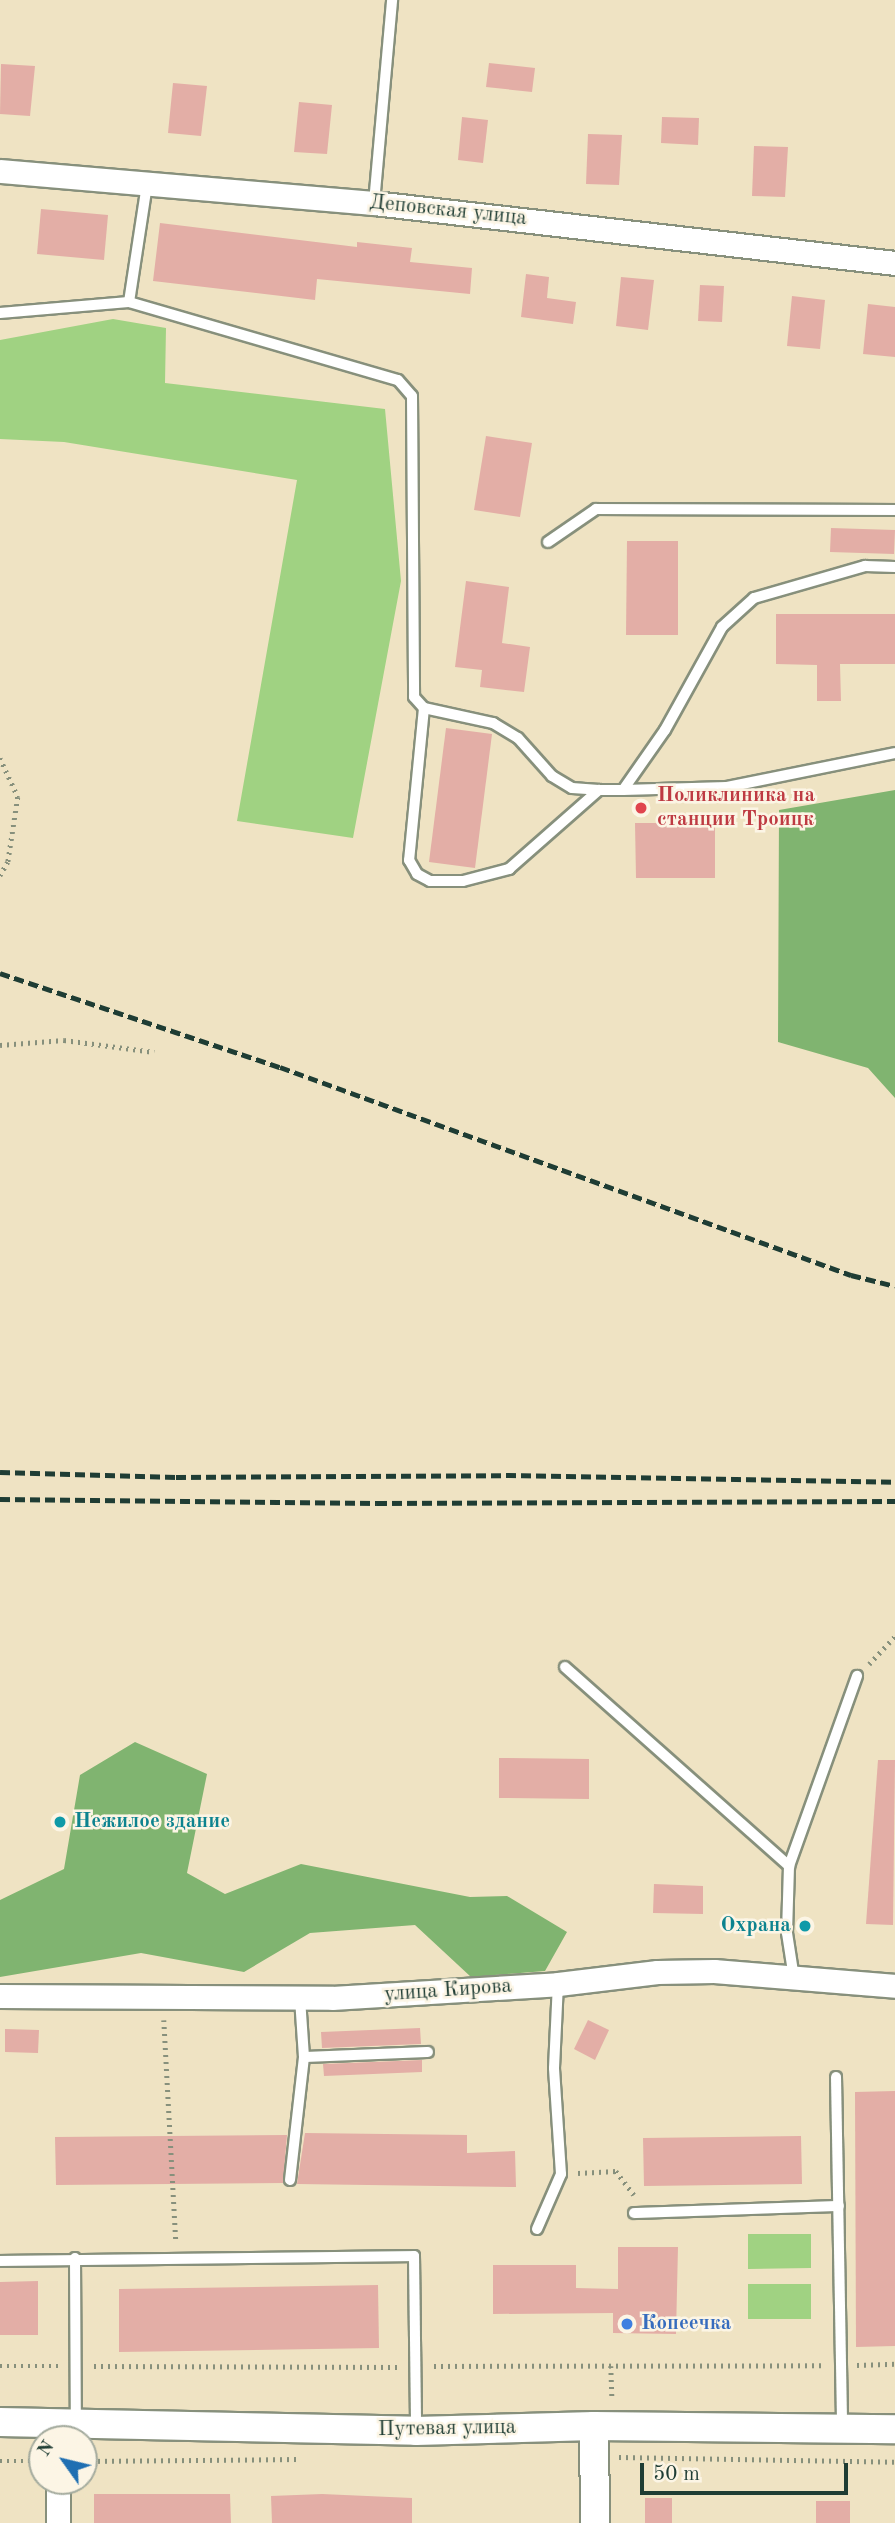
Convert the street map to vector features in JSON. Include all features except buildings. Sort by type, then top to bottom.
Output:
[{"type":"street","name":"Деповская улица","points":[[0,171],[374,203],[895,263]]},
{"type":"street","name":"улица Кирова","points":[[0,1996],[300,1999],[558,1984],[657,1972],[713,1971],[895,1986]]},
{"type":"street","name":"Путевая улица","points":[[0,2422],[32,2425]]},
{"type":"street","name":"Путевая улица","points":[[98,2428],[416,2431],[594,2426],[895,2429]]},
{"type":"street","points":[[594,2426],[595,2523]]},
{"type":"street","points":[[58,2495],[58,2523]]},
{"type":"lane","points":[[374,203],[392,0]]},
{"type":"lane","points":[[130,302],[147,182]]},
{"type":"lane","points":[[0,313],[130,302],[398,380],[412,396],[414,697],[424,708],[494,723],[519,738],[552,776],[572,788],[623,790],[727,787],[895,753]]},
{"type":"lane","points":[[548,542],[596,509],[895,510]]},
{"type":"lane","points":[[623,790],[665,730],[722,627],[754,598],[865,566],[895,567]]},
{"type":"lane","points":[[424,708],[409,860],[417,874],[430,881],[463,881],[509,869],[599,790]]},
{"type":"lane","points":[[565,1667],[789,1866]]},
{"type":"lane","points":[[794,1978],[787,1933],[789,1866],[857,1676]]},
{"type":"lane","points":[[537,2229],[561,2174],[554,2068],[558,1984]]},
{"type":"lane","points":[[290,2180],[304,2057],[300,1999]]},
{"type":"lane","points":[[304,2057],[428,2052]]},
{"type":"lane","points":[[836,2077],[842,2428]]},
{"type":"lane","points":[[634,2213],[839,2206]]},
{"type":"lane","points":[[0,2261],[414,2256],[416,2431]]},
{"type":"lane","points":[[65,2425],[75,2366],[75,2258]]},
{"type":"path","points":[[0,758],[18,797],[8,862],[0,876]]},
{"type":"path","points":[[0,1045],[64,1040],[154,1052]]},
{"type":"path","points":[[857,1676],[895,1636]]},
{"type":"path","points":[[163,1999],[176,2257]]},
{"type":"path","points":[[561,2174],[616,2171],[647,2213]]},
{"type":"path","points":[[0,2366],[895,2364]]},
{"type":"path","points":[[0,2461],[28,2461]]},
{"type":"green space","points":[[113,319],[166,328],[165,383],[385,409],[401,581],[353,838],[237,821],[297,480],[64,442],[0,439],[0,340]]},
{"type":"green space","points":[[895,790],[895,1098],[868,1068],[778,1042],[779,810]]},
{"type":"green space","points":[[135,1742],[207,1774],[187,1873],[225,1894],[301,1864],[470,1897],[507,1896],[567,1932],[545,1971],[471,1977],[415,1925],[310,1933],[244,1972],[141,1953],[0,1977],[0,1900],[64,1869],[80,1775]]},
{"type":"green space","points":[[748,2234],[811,2234],[811,2268],[748,2269]]},
{"type":"green space","points":[[748,2284],[811,2284],[811,2319],[748,2319]]},
{"type":"railway","points":[[0,973],[280,1067],[851,1275],[895,1286]]},
{"type":"railway","points":[[0,1472],[176,1477],[506,1475],[895,1482]]},
{"type":"railway","points":[[0,1499],[377,1503],[895,1501]]},
{"type":"place","name":"Поликлиника на станции Троицк","points":[[641,808]]},
{"type":"place","name":"Нежилое здание","points":[[60,1822]]},
{"type":"place","name":"Охрана","points":[[805,1926]]},
{"type":"place","name":"Копеечка","points":[[627,2324]]}]
